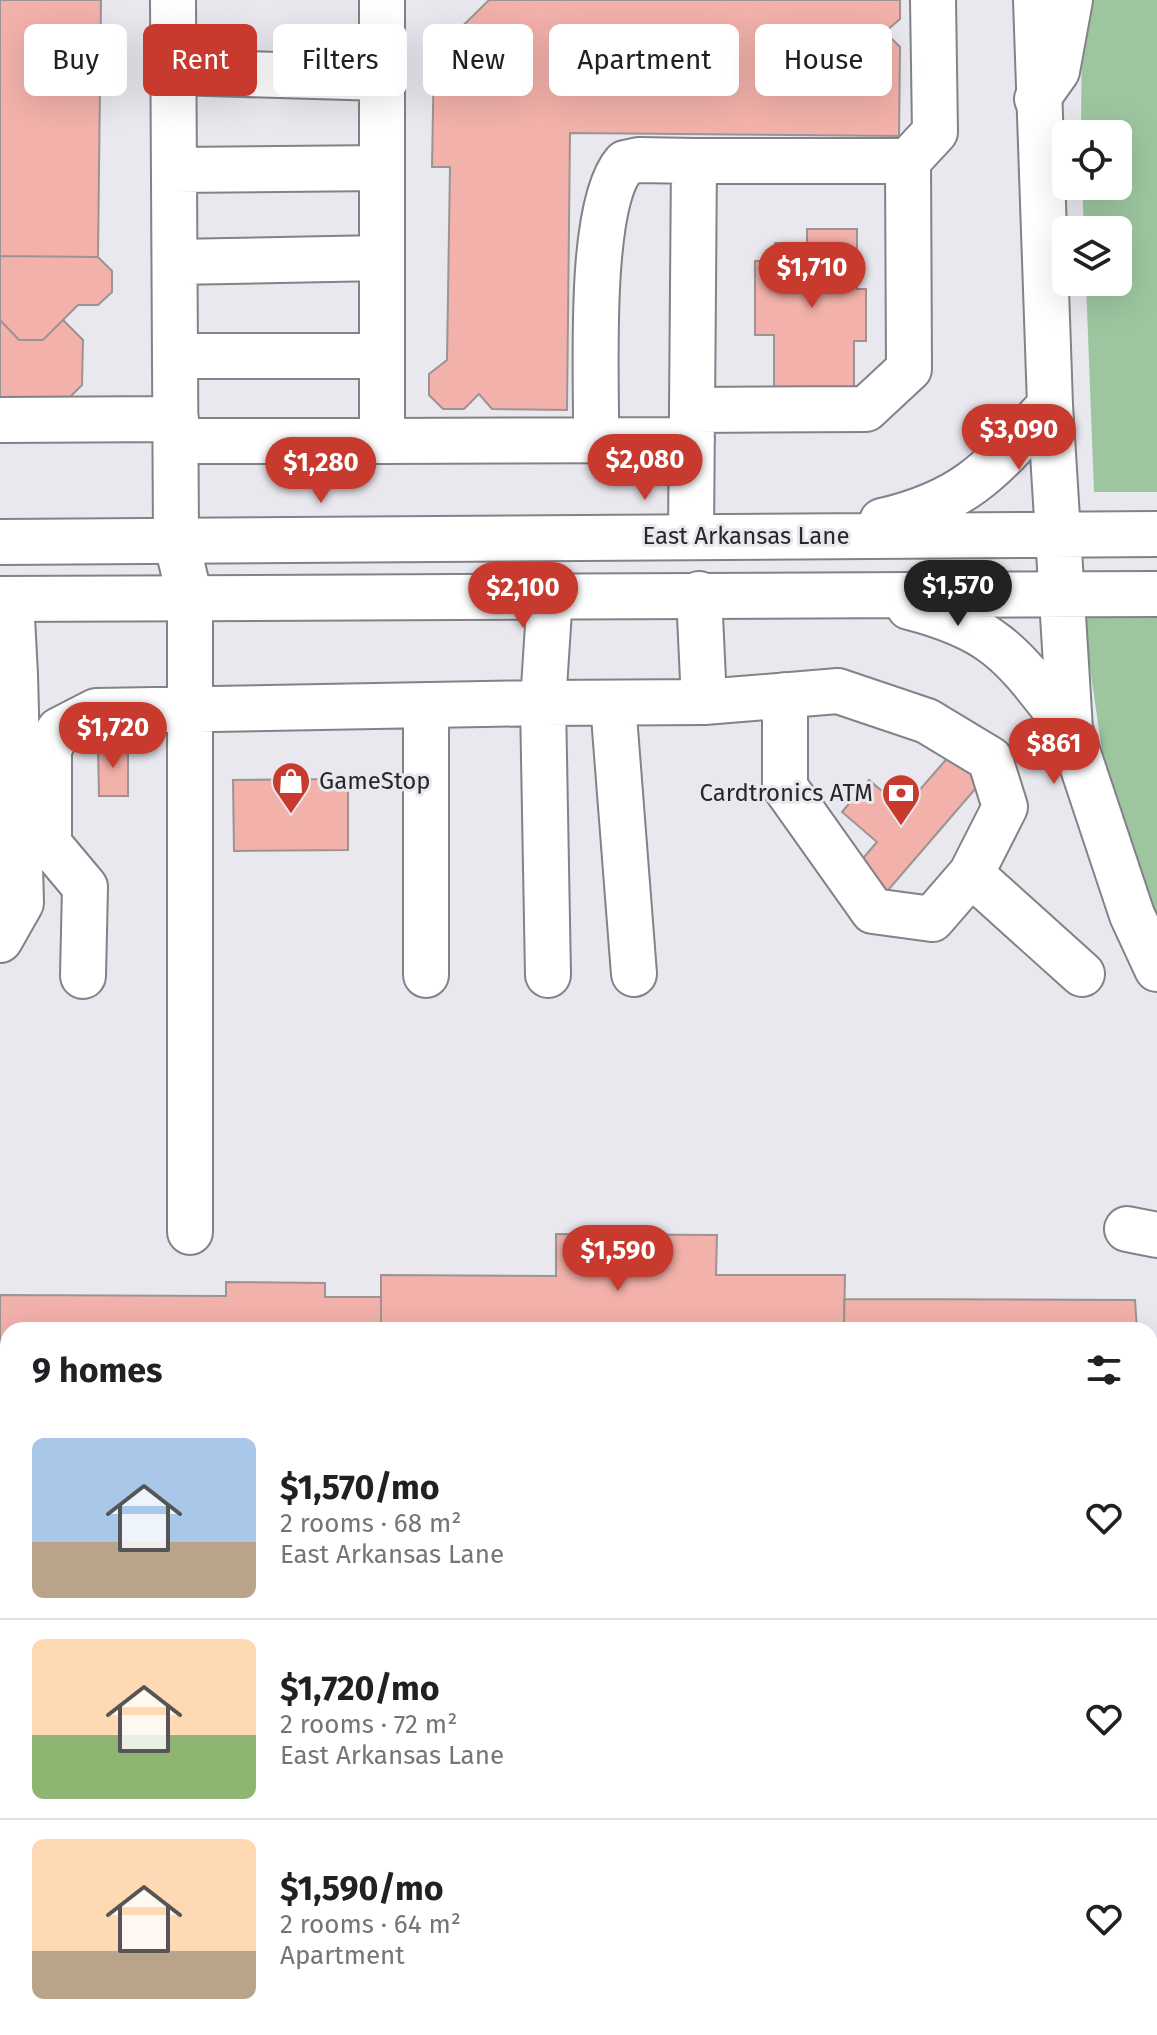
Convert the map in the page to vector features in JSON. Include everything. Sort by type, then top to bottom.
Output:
[{"type":"main road","points":[[173,0],[173,24]]},
{"type":"main road","points":[[382,0],[382,24]]},
{"type":"main road","points":[[0,420],[382,441],[596,440],[693,425],[866,409],[909,369],[908,161],[935,132],[933,0]]},
{"type":"main road","points":[[1036,0],[1037,99],[1050,405],[1070,729],[1132,915],[1157,969]]},
{"type":"main road","points":[[1037,99],[1057,71],[1070,0]]},
{"type":"main road","points":[[174,96],[176,540],[190,598],[190,1232]]},
{"type":"main road","points":[[382,96],[382,441]]},
{"type":"main road","points":[[596,440],[600,267],[608,193],[625,163],[639,160],[908,161]]},
{"type":"main road","points":[[691,536],[694,161]]},
{"type":"main road","points":[[174,170],[382,168]]},
{"type":"main road","points":[[175,262],[382,258]]},
{"type":"main road","points":[[176,356],[382,356]]},
{"type":"main road","points":[[825,535],[909,515],[946,502],[989,469],[1050,405]]},
{"type":"main road","name":"East Arkansas Lane","points":[[0,542],[1157,534]]},
{"type":"main road","points":[[699,594],[704,702]]},
{"type":"main road","points":[[856,594],[939,614],[967,624],[992,639],[1019,664],[1070,729]]},
{"type":"main road","points":[[0,940],[21,903],[5,599],[1157,594]]},
{"type":"main road","points":[[548,975],[543,703],[550,595]]},
{"type":"main road","points":[[83,976],[85,887],[49,844],[49,749],[59,730],[96,711],[704,702],[785,695],[838,691],[927,721],[990,759],[1005,807],[971,874],[932,919],[873,911],[785,787],[785,695]]},
{"type":"main road","points":[[613,703],[634,974]]},
{"type":"main road","points":[[426,705],[426,975]]},
{"type":"main road","points":[[971,874],[1082,974]]},
{"type":"green space","points":[[1082,0],[1157,0],[1157,492],[1094,492],[1087,296],[1132,296],[1132,216],[1083,216],[1083,200],[1132,200],[1132,120],[1081,120]]},
{"type":"green space","points":[[1157,612],[1157,923],[1102,750],[1082,614]]},
{"type":"building","points":[[0,0],[101,0],[101,24],[24,24],[24,96],[100,96],[98,257],[0,256]]},
{"type":"building","points":[[489,0],[900,0],[900,19],[892,26],[755,24],[755,96],[892,96],[892,39],[900,47],[899,136],[570,133],[567,410],[492,409],[479,394],[464,409],[443,409],[429,395],[429,374],[447,360],[450,167],[432,167],[433,96],[533,96],[533,24],[465,24]]},
{"type":"building","points":[[807,229],[857,229],[857,289],[866,289],[866,341],[854,341],[854,389],[774,389],[774,335],[755,335],[755,261],[775,261],[775,243],[807,243]]},
{"type":"building","points":[[0,256],[98,257],[112,271],[112,292],[98,305],[78,305],[43,340],[19,340],[0,320]]},
{"type":"building","points":[[0,320],[19,340],[43,340],[63,320],[83,340],[82,385],[62,405],[0,402]]},
{"type":"building","points":[[98,745],[128,745],[128,796],[99,796]]},
{"type":"building","name":"Cardtronics ATM","points":[[957,747],[988,774],[883,896],[853,870],[877,842],[842,812],[869,780],[903,809]]},
{"type":"building","name":"GameStop","points":[[348,779],[348,850],[234,851],[233,780]]},
{"type":"building","points":[[556,1234],[717,1235],[716,1275],[845,1275],[844,1322],[381,1322],[381,1275],[556,1276]]},
{"type":"building","points":[[226,1282],[325,1283],[325,1297],[381,1297],[381,1322],[0,1322],[0,1295],[226,1296]]},
{"type":"building","points":[[844,1299],[1135,1300],[1136,1322],[844,1322]]},
{"type":"place","name":"GameStop","points":[[291,815]]},
{"type":"place","name":"Cardtronics ATM","points":[[901,827]]}]
